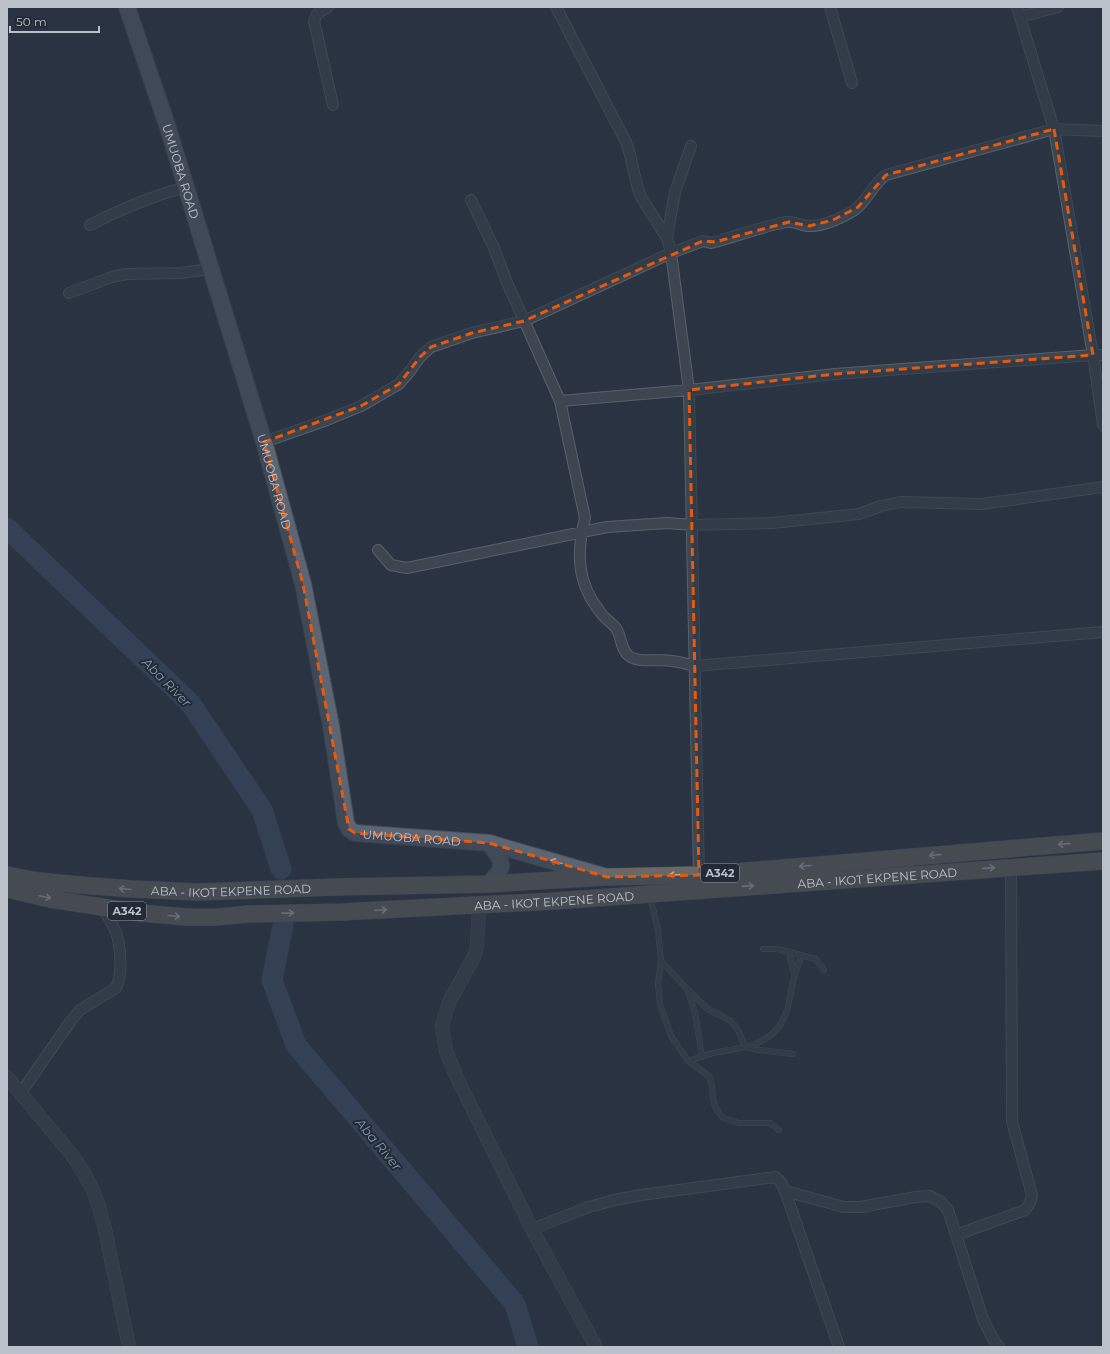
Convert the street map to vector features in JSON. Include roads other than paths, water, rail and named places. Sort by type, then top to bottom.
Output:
[{"type":"highway","name":"ABA - IKOT EKPENE ROAD","points":[[7,875],[39,881],[133,889],[198,892],[488,884],[607,877],[699,875],[1103,841]]},
{"type":"highway","name":"ABA - IKOT EKPENE ROAD","points":[[7,889],[50,899],[103,907],[187,917],[216,918],[249,914],[342,912],[555,901],[1103,861]]},
{"type":"main road","name":"UMUOBA ROAD","points":[[126,7],[168,128],[264,442],[303,584],[331,726],[346,823],[349,829],[355,833],[489,843],[607,877]]},
{"type":"main road","points":[[488,884],[497,876],[502,863],[499,856],[489,843]]},
{"type":"street","points":[[328,7],[317,14],[314,21],[333,105]]},
{"type":"street","points":[[556,7],[626,142],[630,151],[638,190],[667,238],[671,253],[689,390],[696,666],[699,875]]},
{"type":"street","points":[[830,7],[852,83]]},
{"type":"street","points":[[1017,7],[1054,129],[1098,355],[1103,426]]},
{"type":"street","points":[[1020,17],[1058,7]]},
{"type":"street","points":[[264,442],[327,420],[361,406],[398,384],[410,371],[420,356],[431,347],[472,333],[524,321],[671,253],[702,242],[716,242],[746,232],[789,222],[809,226],[822,224],[858,207],[876,184],[886,175],[1054,129],[1103,130]]},
{"type":"street","points":[[667,238],[676,192],[691,146]]},
{"type":"street","points":[[90,224],[132,205],[186,187]]},
{"type":"street","points":[[471,200],[494,248],[506,280],[560,401],[585,518],[581,532],[580,565],[582,579],[593,603],[616,628],[623,648],[629,655],[637,659],[671,660],[696,666],[1103,632]]},
{"type":"street","points":[[69,293],[112,277],[127,274],[180,273],[211,269]]},
{"type":"street","points":[[560,401],[689,390],[835,374],[1098,355]]},
{"type":"street","points":[[378,550],[390,564],[407,568],[607,527],[667,523],[693,525],[772,523],[859,514],[881,506],[900,502],[982,504],[1103,487]]},
{"type":"street","points":[[956,1236],[1025,1210],[1030,1203],[1032,1195],[1012,1122],[1011,867]]},
{"type":"street","points":[[479,905],[475,955],[449,1002],[442,1026],[446,1051],[457,1078],[532,1229],[596,1347]]},
{"type":"street","points":[[20,1094],[80,1010],[116,988],[119,982],[120,959],[118,939],[103,907]]},
{"type":"street","points":[[7,1078],[72,1155],[92,1188],[105,1229],[129,1347]]},
{"type":"street","points":[[532,1229],[586,1208],[614,1200],[775,1177],[780,1181],[785,1191],[839,1347]]},
{"type":"street","points":[[785,1191],[844,1207],[861,1207],[916,1197],[930,1196],[941,1202],[948,1210],[983,1319],[993,1339],[999,1347]]},
{"type":"lane","points":[[650,893],[658,930],[661,961],[658,984],[660,1004],[671,1036],[688,1061],[709,1076],[716,1109],[723,1118],[739,1123],[770,1123],[779,1130]]},
{"type":"lane","points":[[763,949],[777,949],[816,959],[824,970]]},
{"type":"lane","points":[[789,952],[794,974]]},
{"type":"lane","points":[[688,1061],[716,1052],[745,1047],[758,1043],[773,1035],[782,1024],[787,1012],[794,974],[801,956]]},
{"type":"lane","points":[[661,961],[708,1009],[731,1021],[738,1030],[745,1047]]},
{"type":"lane","points":[[688,990],[695,1012],[702,1057]]},
{"type":"lane","points":[[745,1047],[793,1054]]},
{"type":"waterway","name":"Aba River","points":[[7,528],[191,704],[262,810],[281,869]]},
{"type":"waterway","name":"Aba River","points":[[283,925],[272,980],[296,1045],[515,1304],[528,1347]]}]
